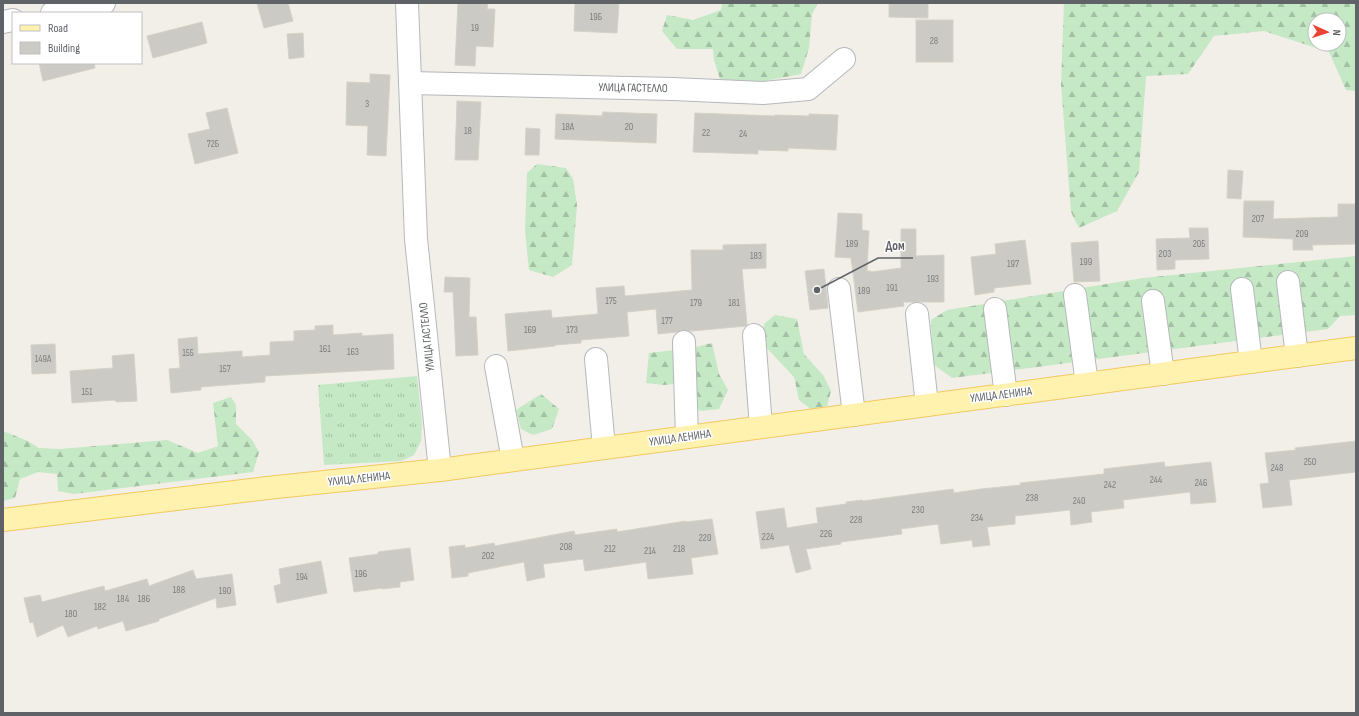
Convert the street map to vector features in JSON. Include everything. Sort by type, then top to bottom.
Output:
[{"type":"main road","name":"УЛИЦА ЛЕНИНА","points":[[3,520],[267,488],[440,470],[1356,348]]},
{"type":"street","points":[[57,12],[104,3]]},
{"type":"street","name":"УЛИЦА ГАСТЕЛЛО","points":[[407,3],[416,239],[440,470]]},
{"type":"street","name":"УЛИЦА ГАСТЕЛЛО","points":[[410,83],[673,89],[763,93],[808,89],[844,59]]},
{"type":"street","points":[[1288,282],[1297,356]]},
{"type":"street","points":[[839,289],[854,415]]},
{"type":"street","points":[[1242,289],[1251,362]]},
{"type":"street","points":[[1075,295],[1087,384]]},
{"type":"street","points":[[1153,301],[1163,374]]},
{"type":"street","points":[[995,309],[1006,395]]},
{"type":"street","points":[[917,314],[927,405]]},
{"type":"street","points":[[754,335],[762,427]]},
{"type":"street","points":[[684,342],[687,437]]},
{"type":"street","points":[[596,359],[604,448]]},
{"type":"street","points":[[496,366],[513,460]]},
{"type":"green space","points":[[722,3],[818,3],[812,14],[809,48],[801,74],[749,84],[720,79],[714,60],[713,49],[677,49],[662,31],[667,15],[693,20],[721,10]]},
{"type":"green space","points":[[1064,3],[1356,3],[1356,91],[1346,90],[1329,52],[1347,52],[1347,12],[1307,12],[1307,45],[1264,31],[1214,36],[1188,74],[1146,76],[1139,172],[1117,211],[1079,228],[1071,212],[1061,84]]},
{"type":"green space","points":[[537,164],[566,168],[573,179],[577,205],[572,265],[553,277],[529,270],[525,231],[527,173]]},
{"type":"green space","points":[[1356,256],[1356,315],[1340,316],[1328,329],[952,378],[933,364],[931,320],[947,310],[1143,278]]},
{"type":"green space","points":[[775,315],[797,319],[804,354],[823,375],[831,391],[827,406],[811,409],[799,400],[794,377],[762,343],[764,324]]},
{"type":"green space","points":[[712,343],[719,374],[728,390],[719,409],[700,411],[692,401],[694,382],[664,385],[646,383],[649,353],[692,348]]},
{"type":"green space","points":[[417,376],[422,423],[421,441],[414,455],[401,461],[324,465],[318,385]]},
{"type":"green space","points":[[541,394],[559,409],[552,429],[533,435],[521,429],[516,410]]},
{"type":"green space","points":[[231,397],[236,405],[236,424],[252,440],[259,452],[253,472],[74,494],[58,491],[57,474],[38,472],[20,479],[15,498],[3,501],[3,431],[28,441],[39,448],[60,449],[167,440],[198,453],[218,446],[213,403]]},
{"type":"building","points":[[257,3],[288,3],[293,21],[264,28]]},
{"type":"building","points":[[458,3],[488,3],[487,9],[495,9],[493,47],[476,46],[475,66],[455,65]]},
{"type":"building","points":[[575,3],[619,3],[617,33],[574,31]]},
{"type":"building","points":[[889,3],[928,3],[928,18],[889,17]]},
{"type":"building","points":[[916,20],[953,20],[953,62],[916,62]]},
{"type":"building","points":[[202,22],[207,43],[153,58],[147,36]]},
{"type":"building","points":[[303,33],[304,57],[289,59],[287,34]]},
{"type":"building","points":[[39,64],[94,64],[95,68],[43,81]]},
{"type":"building","points":[[370,74],[390,75],[386,156],[367,155],[368,126],[346,125],[347,82],[370,83]]},
{"type":"building","points":[[457,101],[481,102],[478,160],[455,160]]},
{"type":"building","points":[[227,108],[238,153],[195,164],[188,134],[210,129],[206,113]]},
{"type":"building","points":[[603,112],[657,114],[656,143],[555,139],[556,114],[602,116]]},
{"type":"building","points":[[695,113],[775,116],[809,116],[809,114],[838,115],[836,150],[788,148],[788,151],[758,150],[758,154],[693,152]]},
{"type":"building","points":[[526,128],[540,129],[539,155],[525,155]]},
{"type":"building","points":[[1228,170],[1243,171],[1241,199],[1227,198]]},
{"type":"building","points":[[1244,201],[1274,201],[1273,219],[1338,217],[1338,204],[1356,204],[1356,244],[1312,245],[1313,250],[1293,250],[1293,239],[1243,237]]},
{"type":"building","points":[[838,213],[862,214],[862,230],[869,231],[867,271],[871,272],[901,268],[901,229],[916,229],[916,256],[944,255],[944,302],[903,302],[904,306],[858,312],[851,258],[835,257]]},
{"type":"building","points":[[1189,228],[1208,228],[1209,259],[1175,260],[1175,269],[1157,270],[1156,239],[1190,238]]},
{"type":"building","points":[[1025,240],[1031,284],[994,288],[994,292],[975,295],[971,257],[996,254],[995,244]]},
{"type":"building","points":[[1098,241],[1100,281],[1074,282],[1071,243]]},
{"type":"building","points":[[766,244],[766,268],[742,269],[746,326],[692,331],[683,330],[658,334],[656,309],[627,312],[629,336],[581,340],[581,343],[508,351],[505,314],[551,310],[552,318],[598,314],[596,288],[624,286],[625,296],[692,290],[691,250],[723,250],[723,245]]},
{"type":"building","points":[[824,269],[828,308],[810,310],[805,271]]},
{"type":"building","points":[[445,277],[470,278],[469,317],[476,317],[478,355],[456,356],[453,292],[444,292]]},
{"type":"building","points":[[333,325],[333,335],[362,333],[362,336],[393,334],[394,369],[265,376],[265,382],[201,387],[201,390],[171,393],[169,369],[180,368],[178,339],[197,337],[198,354],[242,351],[242,357],[270,355],[270,342],[294,341],[294,331],[315,330],[315,326]]},
{"type":"building","points":[[55,344],[56,373],[32,374],[31,345]]},
{"type":"building","points":[[134,354],[137,401],[116,402],[115,400],[72,403],[70,371],[113,368],[112,356]]},
{"type":"building","points":[[1356,441],[1356,472],[1289,480],[1292,505],[1263,508],[1260,484],[1269,483],[1265,453]]},
{"type":"building","points":[[1164,462],[1165,467],[1211,462],[1216,502],[1191,504],[1190,492],[1123,500],[1124,508],[1091,512],[1092,522],[1071,525],[1070,510],[1015,516],[1015,524],[987,527],[990,545],[973,547],[972,540],[941,544],[938,524],[901,529],[902,534],[841,542],[841,544],[806,549],[811,569],[796,573],[789,545],[761,549],[756,512],[784,508],[787,528],[818,523],[816,508],[846,504],[846,502],[953,489],[954,493],[1021,485],[1020,483],[1104,474],[1104,469]]},
{"type":"building","points":[[712,519],[718,554],[691,558],[693,574],[648,579],[646,562],[585,571],[583,559],[543,564],[545,577],[527,581],[524,562],[468,573],[468,576],[452,578],[449,547],[465,545],[465,548],[494,543],[495,546],[574,531],[575,535],[617,529],[617,532],[686,521]]},
{"type":"building","points":[[410,548],[414,580],[400,582],[400,587],[354,592],[349,558],[378,554],[378,552]]},
{"type":"building","points":[[321,561],[327,593],[277,603],[274,586],[281,584],[279,569]]},
{"type":"building","points":[[193,570],[196,579],[232,574],[236,605],[217,608],[216,598],[159,619],[159,621],[126,631],[123,621],[98,629],[97,626],[68,637],[63,625],[37,637],[33,622],[30,623],[24,598],[40,595],[42,602],[104,586],[105,591],[147,579],[149,586]]},
{"type":"place","name":"Дом","points":[[817,290]]}]
